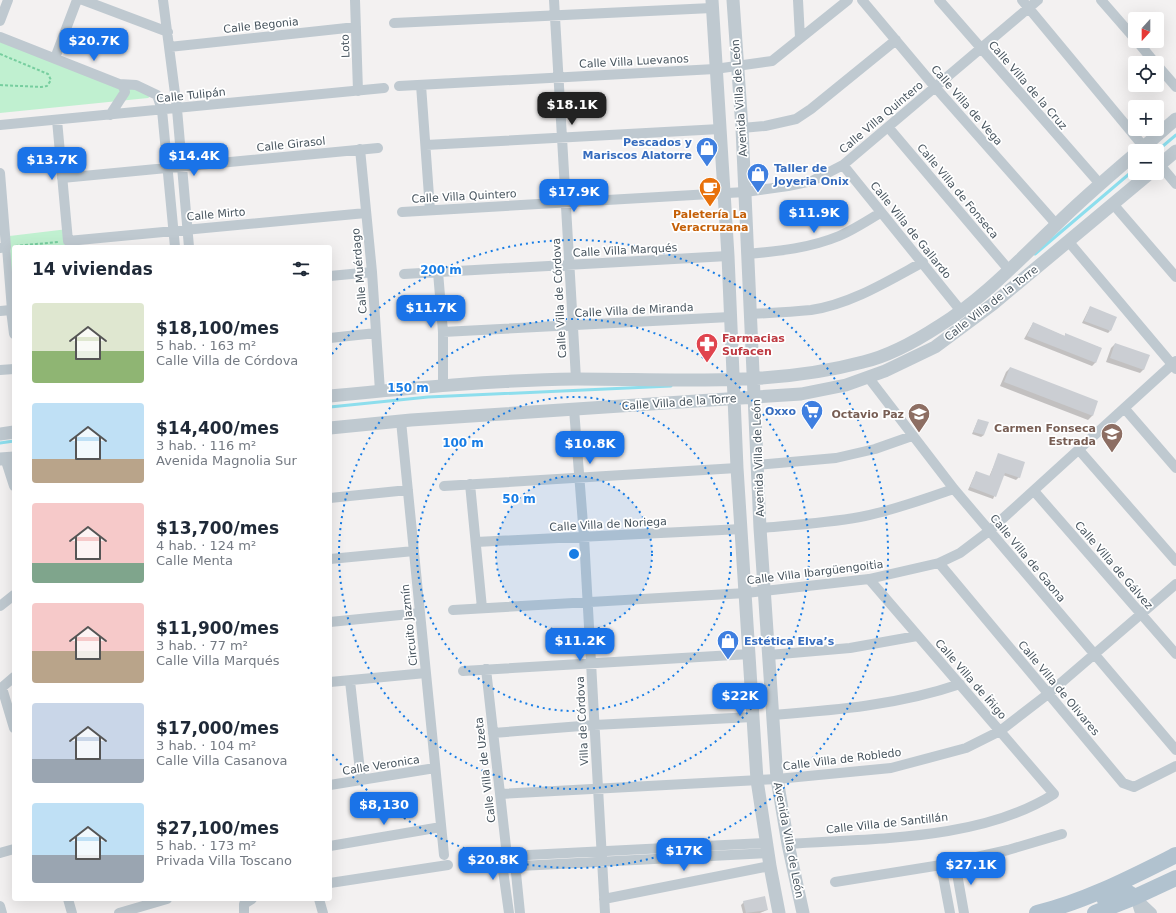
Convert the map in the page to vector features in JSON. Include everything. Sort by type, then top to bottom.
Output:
[{"type":"main road","points":[[1044,911],[1106,888],[1176,855]]},
{"type":"main road","points":[[1135,898],[1137,889],[1142,884],[1176,866]]},
{"type":"main road","points":[[1095,913],[1135,898],[1176,878]]},
{"type":"main road","points":[[1044,911],[1064,912],[1120,893],[1129,893],[1135,898]]},
{"type":"street","points":[[0,21],[8,0]]},
{"type":"street","points":[[55,58],[77,0]]},
{"type":"street","points":[[83,0],[168,32]]},
{"type":"street","points":[[163,0],[177,109],[189,245]]},
{"type":"street","name":"Loto","points":[[355,0],[358,91]]},
{"type":"street","name":"Calle Villa de Córdova","points":[[554,0],[576,380]]},
{"type":"street","name":"Avenida Villa de León","points":[[733,0],[742,128],[760,528],[777,779],[788,844],[803,913]]},
{"type":"street","points":[[798,0],[800,38]]},
{"type":"street","name":"Calle Villa Luevanos","points":[[399,86],[715,68],[772,61],[848,0]]},
{"type":"street","name":"Calle Villa de Vega","points":[[862,0],[935,87],[1056,224]]},
{"type":"street","name":"Calle Villa de la Cruz","points":[[939,0],[980,49],[1100,184]]},
{"type":"street","name":"Calle Villa Quintero","points":[[402,212],[745,192],[812,181],[843,165],[980,49],[1025,4],[1038,0]]},
{"type":"street","points":[[1101,0],[1128,31]]},
{"type":"street","points":[[394,23],[555,15],[712,4]]},
{"type":"street","name":"Avenida Villa de León","points":[[712,4],[728,256],[737,468],[750,654],[756,780],[779,913]]},
{"type":"street","points":[[1025,4],[1134,144]]},
{"type":"street","name":"Calle Begonia","points":[[169,47],[356,28]]},
{"type":"street","points":[[0,37],[119,84],[136,86],[157,95],[162,110],[175,245]]},
{"type":"street","points":[[742,128],[765,126],[796,119],[811,109],[896,40]]},
{"type":"street","points":[[1143,48],[1149,56]]},
{"type":"street","points":[[1164,73],[1176,87]]},
{"type":"street","points":[[110,115],[125,92],[123,86],[119,84]]},
{"type":"street","points":[[421,85],[430,210]]},
{"type":"street","name":"Calle Tulipán","points":[[0,125],[384,88]]},
{"type":"street","name":"Calle Villa de la Torre","points":[[1147,144],[1176,119]]},
{"type":"street","points":[[57,120],[68,244]]},
{"type":"street","name":"Calle Villa de Fonseca","points":[[888,128],[1009,270]]},
{"type":"street","points":[[426,145],[720,129]]},
{"type":"street","name":"Calle Girasol","points":[[62,178],[378,148]]},
{"type":"street","name":"Calle Muérdago","points":[[360,149],[372,272],[380,391]]},
{"type":"street","name":"Calle Villa de la Torre","points":[[1164,161],[1176,151]]},
{"type":"street","name":"Calle Villa de la Torre","points":[[332,396],[443,385],[576,380],[733,381],[754,378],[804,375],[865,362],[901,347],[939,326],[961,311],[1009,270],[1056,224],[1128,160]]},
{"type":"street","name":"Calle Villa de Gallardo","points":[[843,165],[880,213],[923,262],[961,311]]},
{"type":"street","points":[[0,173],[3,248],[12,318]]},
{"type":"street","points":[[1164,174],[1176,184]]},
{"type":"street","name":"Calle Villa de la Torre","points":[[332,428],[401,421],[801,394],[846,384],[885,372],[934,348],[993,304],[1142,180]]},
{"type":"street","points":[[1113,204],[1176,277]]},
{"type":"street","name":"Calle Mirto","points":[[68,244],[173,230],[366,212]]},
{"type":"street","points":[[748,254],[792,250],[816,245],[841,236],[880,213]]},
{"type":"street","points":[[1068,241],[1175,365]]},
{"type":"street","name":"Calle Villa Marqués","points":[[404,274],[728,256]]},
{"type":"street","points":[[750,314],[812,310],[832,305],[872,290],[923,262]]},
{"type":"street","points":[[332,276],[372,272]]},
{"type":"street","points":[[438,272],[443,332],[443,385]]},
{"type":"street","points":[[0,311],[11,310]]},
{"type":"street","name":"Calle Villa de Miranda","points":[[443,332],[730,317]]},
{"type":"street","points":[[332,338],[376,333]]},
{"type":"street","name":"Calle Villa Ibargüengoitia","points":[[453,610],[746,593],[869,579],[938,563],[960,553],[989,531],[1175,365]]},
{"type":"street","points":[[0,370],[12,369]]},
{"type":"street","name":"Calle Villa de Gaona","points":[[868,377],[954,489],[1176,750]]},
{"type":"street","name":"Villa de Córdova","points":[[574,409],[580,476],[592,663],[594,725],[605,913]]},
{"type":"street","points":[[1125,409],[1176,468]]},
{"type":"street","name":"Circuito Jazmín","points":[[401,421],[444,855]]},
{"type":"street","points":[[0,434],[12,432]]},
{"type":"street","points":[[757,465],[836,458],[875,449],[912,436]]},
{"type":"street","points":[[1079,450],[1176,561]]},
{"type":"street","points":[[6,458],[12,479]]},
{"type":"street","points":[[444,486],[580,476],[737,468]]},
{"type":"street","points":[[470,484],[482,608]]},
{"type":"street","points":[[760,528],[806,525],[861,517],[910,504],[954,489]]},
{"type":"street","points":[[332,498],[408,490]]},
{"type":"street","name":"Calle Villa de Gálvez","points":[[1034,490],[1176,654]]},
{"type":"street","name":"Calle Villa de Noriega","points":[[476,542],[742,529]]},
{"type":"street","points":[[332,559],[414,551]]},
{"type":"street","name":"Calle Villa de Olivares","points":[[938,563],[1123,783],[1134,787],[1176,766]]},
{"type":"street","name":"Calle Villa de Íñigo","points":[[869,579],[1054,794]]},
{"type":"street","name":"Calle Villa de Robledo","points":[[500,794],[777,779],[891,768],[966,748],[1000,731],[1048,694],[1176,584]]},
{"type":"street","points":[[0,606],[12,597]]},
{"type":"street","points":[[332,622],[420,613]]},
{"type":"street","points":[[769,655],[850,648],[917,636]]},
{"type":"street","points":[[463,671],[750,654]]},
{"type":"street","name":"Calle Villa de Uzeta","points":[[486,669],[507,856],[502,862],[509,913]]},
{"type":"street","points":[[332,682],[426,673]]},
{"type":"street","points":[[12,679],[1,688],[12,722]]},
{"type":"street","points":[[350,680],[361,780]]},
{"type":"street","points":[[773,715],[855,708],[928,695],[960,684]]},
{"type":"street","points":[[493,733],[594,725],[753,717]]},
{"type":"street","name":"Calle Veronica","points":[[332,785],[435,768]]},
{"type":"street","name":"Calle Villa de Santillán","points":[[788,844],[933,833],[983,823],[1008,816],[1040,803],[1054,794]]},
{"type":"street","points":[[332,846],[441,827]]},
{"type":"street","points":[[835,882],[941,865],[1008,850],[1062,834]]},
{"type":"street","points":[[0,853],[12,850]]},
{"type":"street","points":[[507,856],[768,854]]},
{"type":"street","points":[[604,899],[768,854]]},
{"type":"street","points":[[520,913],[516,873],[517,868],[520,866],[601,856]]},
{"type":"street","points":[[955,862],[964,913]]},
{"type":"street","points":[[941,865],[950,913]]},
{"type":"street","points":[[332,883],[448,866]]},
{"type":"street","points":[[1135,898],[1140,913]]},
{"type":"street","points":[[1135,898],[1152,913]]},
{"type":"street","points":[[69,901],[72,913]]},
{"type":"street","points":[[119,913],[136,903],[152,901]]},
{"type":"street","points":[[244,913],[244,904],[249,901]]},
{"type":"street","points":[[320,901],[323,913]]},
{"type":"street","points":[[0,906],[2,913]]},
{"type":"path","points":[[0,54],[48,74],[51,80],[47,86],[41,87],[0,85]]},
{"type":"path","points":[[52,245],[68,244]]},
{"type":"green space","points":[[0,41],[127,83],[151,96],[148,98],[0,113]]},
{"type":"green space","points":[[68,229],[70,245],[12,245],[12,306],[9,307],[1,237]]},
{"type":"building","points":[[1090,306],[1117,317],[1111,331],[1084,321]]},
{"type":"building","points":[[1033,322],[1065,336],[1065,333],[1102,348],[1096,363],[1027,336]]},
{"type":"building","points":[[1115,343],[1150,355],[1144,370],[1110,358]]},
{"type":"building","points":[[1010,367],[1098,401],[1093,416],[1004,382]]},
{"type":"building","points":[[978,419],[989,422],[984,435],[973,432]]},
{"type":"building","points":[[998,453],[1025,462],[1020,478],[1005,473],[996,497],[970,487],[976,471],[990,476]]},
{"type":"building","points":[[765,896],[768,910],[746,913],[743,901]]},
{"type":"waterway","points":[[1164,145],[1176,135]]},
{"type":"waterway","points":[[1035,254],[1128,175]]},
{"type":"waterway","points":[[332,407],[428,397],[671,386]]},
{"type":"waterway","points":[[0,443],[12,441]]},
{"type":"place","name":"Pescados y Mariscos Alatorre","points":[[707,168]]},
{"type":"place","name":"Taller de Joyeria Onix","points":[[758,194]]},
{"type":"place","name":"Paletería La Veracruzana","points":[[710,208]]},
{"type":"place","name":"Farmacias Sufacen","points":[[707,364]]},
{"type":"place","name":"Oxxo","points":[[812,430]]},
{"type":"place","name":"Octavio Paz","points":[[919,434]]},
{"type":"place","name":"Carmen Fonseca Estrada","points":[[1112,454]]},
{"type":"place","name":"Estética Elva’s","points":[[728,660]]}]
